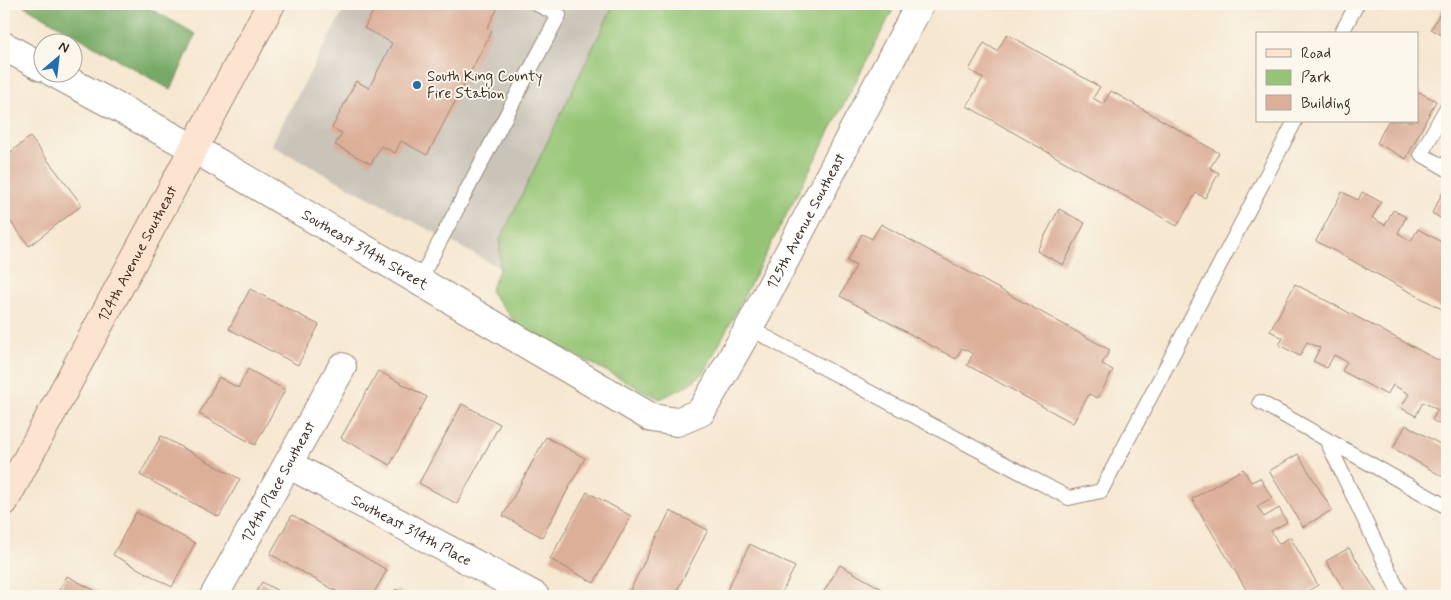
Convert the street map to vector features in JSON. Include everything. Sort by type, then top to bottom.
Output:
[{"type":"street","name":"125th Avenue Southeast","points":[[678,422],[701,412],[749,328],[920,4]]},
{"type":"street","name":"124th Avenue Southeast","points":[[4,502],[193,148],[262,7]]},
{"type":"street","points":[[4,46],[32,61]]},
{"type":"street","name":"Southeast 314th Street","points":[[71,82],[193,148],[652,418],[678,422]]},
{"type":"street","name":"124th Place Southeast","points":[[214,596],[342,367]]},
{"type":"street","name":"Southeast 314th Place","points":[[288,464],[535,596]]},
{"type":"lane","points":[[419,281],[559,15],[537,4]]},
{"type":"lane","points":[[1342,32],[1357,4]]},
{"type":"lane","points":[[1447,107],[1421,154],[1447,169]]},
{"type":"lane","points":[[749,328],[1069,498],[1101,491],[1294,122]]},
{"type":"lane","points":[[1260,402],[1447,507]]},
{"type":"lane","points":[[1326,440],[1400,596]]},
{"type":"shaded area","points":[[347,4],[642,4],[500,268],[271,145]]},
{"type":"green space","points":[[21,4],[142,4],[196,34],[171,90],[82,39],[82,32],[70,32]]},
{"type":"green space","points":[[614,4],[896,4],[704,373],[683,388],[660,399],[518,325],[490,291],[500,268],[500,240]]},
{"type":"building","name":"South King County Fire Station","points":[[377,4],[500,4],[487,28],[492,31],[427,155],[401,141],[395,153],[381,146],[371,164],[335,145],[342,133],[332,128],[356,81],[369,88],[392,43],[364,28]]},
{"type":"building","points":[[1445,4],[1447,4],[1447,38],[1431,29]]},
{"type":"building","points":[[1007,34],[1100,87],[1093,98],[1103,104],[1111,91],[1219,153],[1210,168],[1219,173],[1205,198],[1196,193],[1177,226],[967,106],[983,78],[969,70],[984,43],[997,51]]},
{"type":"building","points":[[1418,92],[1436,101],[1406,159],[1377,143],[1388,122],[1418,122]]},
{"type":"building","points":[[30,137],[82,205],[29,246],[4,213],[4,157]]},
{"type":"building","points":[[1444,190],[1447,191],[1447,222],[1432,213]]},
{"type":"building","points":[[1342,192],[1358,200],[1362,192],[1381,202],[1372,218],[1385,225],[1393,210],[1406,217],[1398,233],[1411,241],[1418,229],[1447,245],[1447,312],[1316,241]]},
{"type":"building","points":[[1059,209],[1085,223],[1063,265],[1037,251]]},
{"type":"building","points":[[881,224],[1110,350],[1102,364],[1113,370],[1098,398],[1089,394],[1073,423],[967,365],[973,354],[962,348],[956,359],[840,296],[856,266],[847,261],[862,234],[872,239]]},
{"type":"building","points":[[1295,284],[1447,365],[1447,428],[1432,420],[1438,410],[1423,402],[1416,416],[1401,408],[1409,394],[1393,385],[1387,395],[1342,371],[1347,362],[1334,355],[1327,368],[1313,361],[1320,348],[1307,342],[1300,356],[1279,345],[1283,338],[1270,331]]},
{"type":"building","points":[[250,289],[319,325],[298,365],[229,329]]},
{"type":"building","points":[[248,369],[285,390],[255,445],[199,414],[219,377],[238,388]]},
{"type":"building","points":[[378,371],[427,397],[390,465],[341,438]]},
{"type":"building","points":[[462,404],[500,424],[457,504],[419,483]]},
{"type":"building","points":[[1406,425],[1447,448],[1447,479],[1393,448]]},
{"type":"building","points":[[161,436],[240,479],[219,517],[140,475]]},
{"type":"building","points":[[546,437],[585,458],[542,537],[503,516]]},
{"type":"building","points":[[1298,454],[1332,510],[1303,527],[1269,471]]},
{"type":"building","points":[[1243,469],[1251,482],[1260,478],[1272,498],[1257,506],[1264,517],[1279,508],[1287,522],[1271,531],[1279,544],[1290,537],[1318,585],[1308,591],[1311,596],[1250,596],[1192,499]]},
{"type":"building","points":[[587,492],[631,516],[594,583],[550,559]]},
{"type":"building","points":[[670,511],[708,530],[674,596],[627,596]]},
{"type":"building","points":[[136,512],[195,543],[172,587],[113,555]]},
{"type":"building","points":[[292,515],[387,570],[372,596],[345,596],[270,554]]},
{"type":"building","points":[[750,544],[795,567],[780,596],[724,596]]},
{"type":"building","points":[[1349,548],[1379,596],[1348,596],[1326,561]]},
{"type":"building","points":[[840,565],[882,589],[879,596],[821,596]]},
{"type":"building","points":[[67,576],[105,596],[56,596]]},
{"type":"building","points":[[262,582],[287,596],[254,596]]},
{"type":"building","points":[[396,589],[409,596],[391,596]]},
{"type":"place","name":"South King County Fire Station","points":[[417,85]]}]
